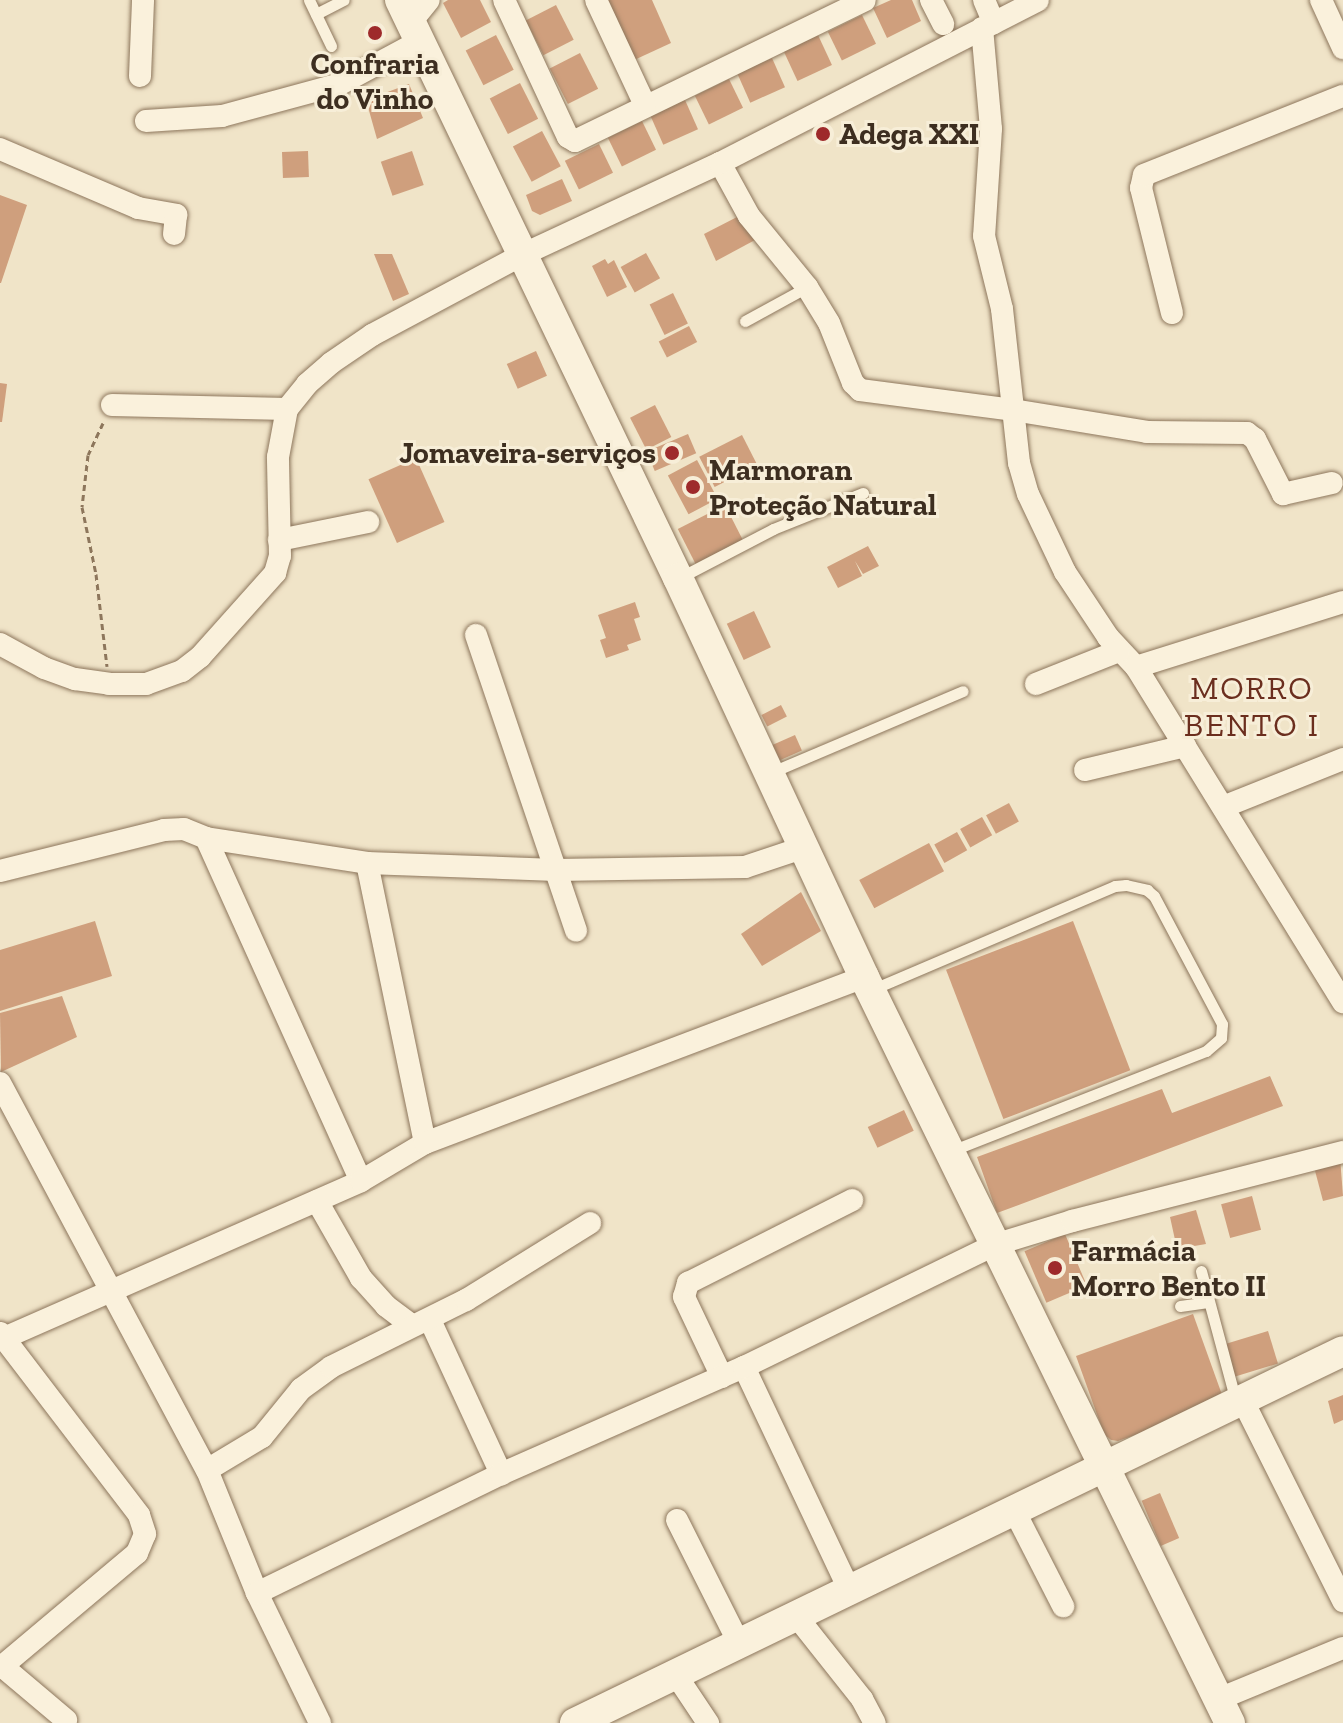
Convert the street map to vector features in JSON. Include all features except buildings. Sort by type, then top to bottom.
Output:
[{"type":"street","points":[[140,76],[143,0]]},
{"type":"street","points":[[504,0],[572,140],[579,140],[645,105],[865,0]]},
{"type":"street","points":[[596,0],[645,105]]},
{"type":"street","points":[[931,0],[943,24]]},
{"type":"street","points":[[984,0],[988,25],[991,129],[984,236],[1002,309],[1019,463],[1037,515],[1065,572],[1119,651],[1136,667],[1266,881],[1336,974],[1343,1002]]},
{"type":"street","points":[[1321,0],[1343,48]]},
{"type":"street","points":[[0,644],[44,668],[109,684],[146,684],[182,671],[200,657],[275,573],[279,540],[278,457],[287,409],[307,384],[372,335],[524,254],[720,163],[1035,1]]},
{"type":"street","points":[[146,121],[222,116],[340,84],[415,16],[802,848],[994,1245],[1108,1467],[1224,1711],[1343,1648]]},
{"type":"street","points":[[1172,313],[1141,188],[1144,175],[1343,96]]},
{"type":"street","points":[[0,149],[138,208],[176,215],[174,234]]},
{"type":"street","points":[[720,163],[749,216],[807,287],[829,323],[860,390],[1147,432],[1247,433],[1255,439],[1283,494],[1332,483]]},
{"type":"street","points":[[112,405],[287,409]]},
{"type":"street","points":[[279,540],[368,522]]},
{"type":"street","points":[[1136,667],[1343,602]]},
{"type":"street","points":[[476,635],[576,931]]},
{"type":"street","points":[[1036,684],[1119,651]]},
{"type":"street","points":[[1085,770],[1185,746]]},
{"type":"street","points":[[1223,807],[1343,759]]},
{"type":"street","points":[[0,871],[164,830],[184,829],[206,838],[367,863],[556,870],[745,867],[802,848]]},
{"type":"street","points":[[206,838],[361,1181]]},
{"type":"street","points":[[367,863],[425,1143]]},
{"type":"street","points":[[66,1720],[1,1667],[137,1553],[145,1534],[139,1515],[62,1419],[2,1335],[113,1291],[317,1201],[361,1181],[425,1143],[867,984]]},
{"type":"street","points":[[0,1083],[207,1470],[257,1593],[320,1723]]},
{"type":"street","points":[[257,1593],[501,1474],[744,1367],[994,1245],[1072,1221],[1343,1152]]},
{"type":"street","points":[[722,1377],[684,1297],[688,1283],[852,1200]]},
{"type":"street","points":[[317,1201],[361,1278],[396,1315],[420,1322],[501,1474]]},
{"type":"street","points":[[207,1470],[262,1437],[301,1389],[331,1367],[420,1322],[590,1223]]},
{"type":"street","points":[[575,1723],[1343,1351]]},
{"type":"street","points":[[744,1367],[850,1591]]},
{"type":"street","points":[[1240,1402],[1343,1601]]},
{"type":"street","points":[[1015,1512],[1063,1606]]},
{"type":"street","points":[[677,1520],[740,1645]]},
{"type":"street","points":[[797,1617],[862,1699],[875,1723]]},
{"type":"street","points":[[676,1675],[708,1723]]},
{"type":"lane","points":[[309,0],[331,46]]},
{"type":"lane","points":[[316,14],[344,0]]},
{"type":"lane","points":[[745,321],[807,287]]},
{"type":"lane","points":[[678,578],[773,529],[863,493]]},
{"type":"lane","points":[[767,774],[963,691]]},
{"type":"lane","points":[[867,984],[1115,886],[1126,885],[1147,890],[1154,896],[1222,1024],[1221,1038],[1206,1051],[949,1152]]},
{"type":"lane","points":[[1201,1271],[1240,1402]]},
{"type":"lane","points":[[1180,1306],[1208,1302]]},
{"type":"path","points":[[109,684],[96,574],[82,507],[88,455],[112,405]]},
{"type":"place","name":"Confraria do Vinho","points":[[375,33]]},
{"type":"place","name":"Adega XXI","points":[[823,134]]},
{"type":"place","name":"Jomaveira-serviços","points":[[672,453]]},
{"type":"place","name":"Marmoran Proteção Natural","points":[[693,487]]},
{"type":"place","name":"Farmácia Morro Bento II","points":[[1055,1268]]},
{"type":"district","name":"MORRO BENTO I","points":[[1252,708]]}]
